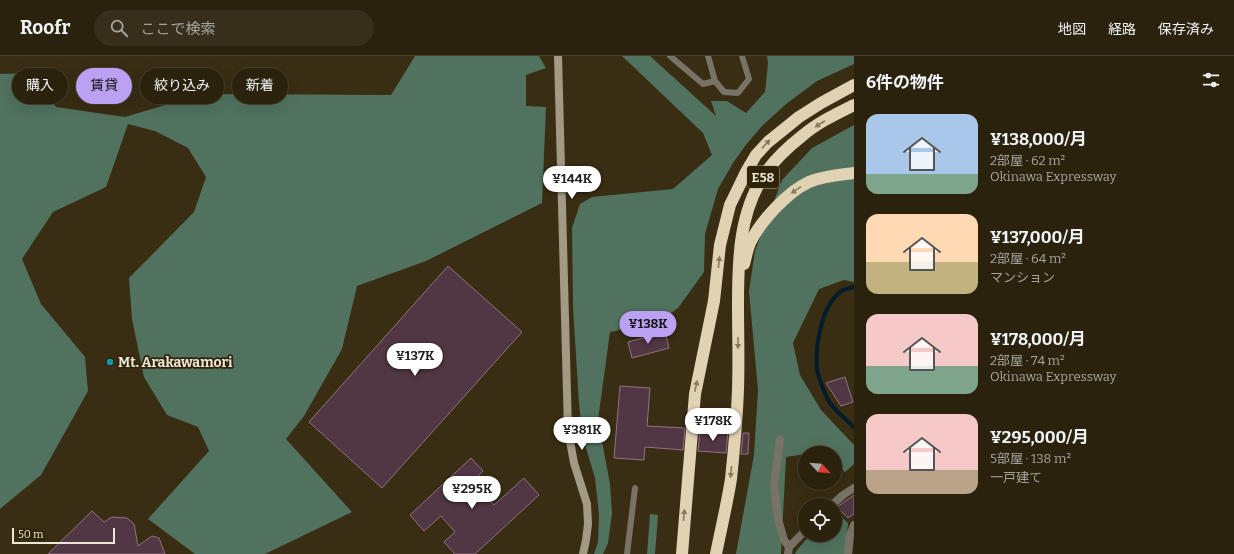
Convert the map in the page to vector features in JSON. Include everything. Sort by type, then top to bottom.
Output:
[{"type":"highway","points":[[682,554],[695,394],[714,301],[720,244],[730,205],[756,155],[781,130],[821,102],[854,85]]},
{"type":"highway","name":"E58","points":[[716,554],[730,480],[734,441],[738,390],[738,290],[740,245],[748,207],[764,174],[776,160],[803,135],[826,120],[854,105]]},
{"type":"highway","name":"E58","points":[[738,290],[746,255],[751,242],[763,223],[783,201],[796,190],[809,182],[832,176],[854,173]]},
{"type":"street","points":[[558,56],[568,430],[574,463],[587,504],[588,524],[583,554]]},
{"type":"street","points":[[780,440],[774,485],[778,519],[784,540],[789,550],[798,539]]},
{"type":"street","points":[[840,498],[854,488]]},
{"type":"street","points":[[848,554],[850,535],[853,528]]},
{"type":"lane","points":[[670,56],[704,84],[715,81]]},
{"type":"lane","points":[[708,56],[715,81],[724,92],[738,93],[749,79],[742,56]]},
{"type":"lane","points":[[628,554],[636,488]]},
{"type":"green space","points":[[415,56],[539,56],[546,68],[526,75],[526,106],[546,107],[542,203],[426,261],[357,286],[342,349],[304,416],[286,439],[352,512],[265,554],[195,554],[148,519],[209,451],[198,427],[167,415],[144,377],[132,319],[129,278],[194,212],[206,177],[188,148],[155,131],[128,124],[106,187],[53,212],[22,259],[41,304],[85,357],[88,391],[41,475],[0,509],[0,74],[12,74],[12,104],[54,104],[56,107],[125,117],[169,104],[224,104],[224,94],[232,94],[232,104],[288,104],[288,94],[391,95]]},
{"type":"green space","points":[[622,56],[650,56],[716,116],[711,101],[727,101],[746,113],[765,92],[768,63],[767,56],[854,56],[854,64],[817,81],[786,104],[762,126],[745,146],[718,189],[705,234],[704,272],[678,308],[659,322],[610,332],[598,420],[610,484],[612,513],[608,543],[603,554],[594,554],[598,542],[599,514],[595,478],[583,438],[579,404],[573,307],[572,228],[580,204],[592,197],[673,189],[712,155],[703,133]]},
{"type":"green space","points":[[854,125],[854,282],[844,280],[819,289],[793,343],[800,375],[821,410],[854,445],[854,464],[845,472],[842,469],[842,446],[798,446],[798,455],[786,457],[781,554],[736,554],[754,455],[758,390],[749,291],[755,251],[782,180],[812,148]]},
{"type":"green space","points":[[650,514],[658,515],[655,554],[647,554]]},
{"type":"green space","points":[[842,517],[848,523],[845,554],[795,554],[804,542],[842,542]]},
{"type":"building","points":[[448,266],[522,332],[382,488],[309,422]]},
{"type":"building","points":[[665,332],[669,348],[632,358],[628,342]]},
{"type":"building","points":[[845,377],[853,402],[841,406],[826,383]]},
{"type":"building","points":[[620,386],[650,388],[647,426],[685,428],[683,450],[645,447],[644,460],[614,458]]},
{"type":"building","points":[[700,430],[728,432],[726,453],[698,451]]},
{"type":"building","points":[[743,433],[749,433],[748,454],[741,454]]},
{"type":"building","points":[[471,458],[483,471],[473,481],[494,505],[524,478],[539,495],[475,554],[455,554],[444,542],[455,532],[441,516],[424,531],[410,515]]},
{"type":"building","points":[[854,495],[854,514],[848,518],[842,512],[842,503]]},
{"type":"building","points":[[92,511],[104,522],[112,517],[127,518],[134,524],[138,546],[152,536],[159,538],[165,554],[48,554]]},
{"type":"waterway","points":[[854,287],[840,292],[828,307],[818,339],[817,350],[818,375],[827,398],[836,410],[854,427]]},
{"type":"place","name":"Mt. Arakawamori","points":[[110,362]]}]
